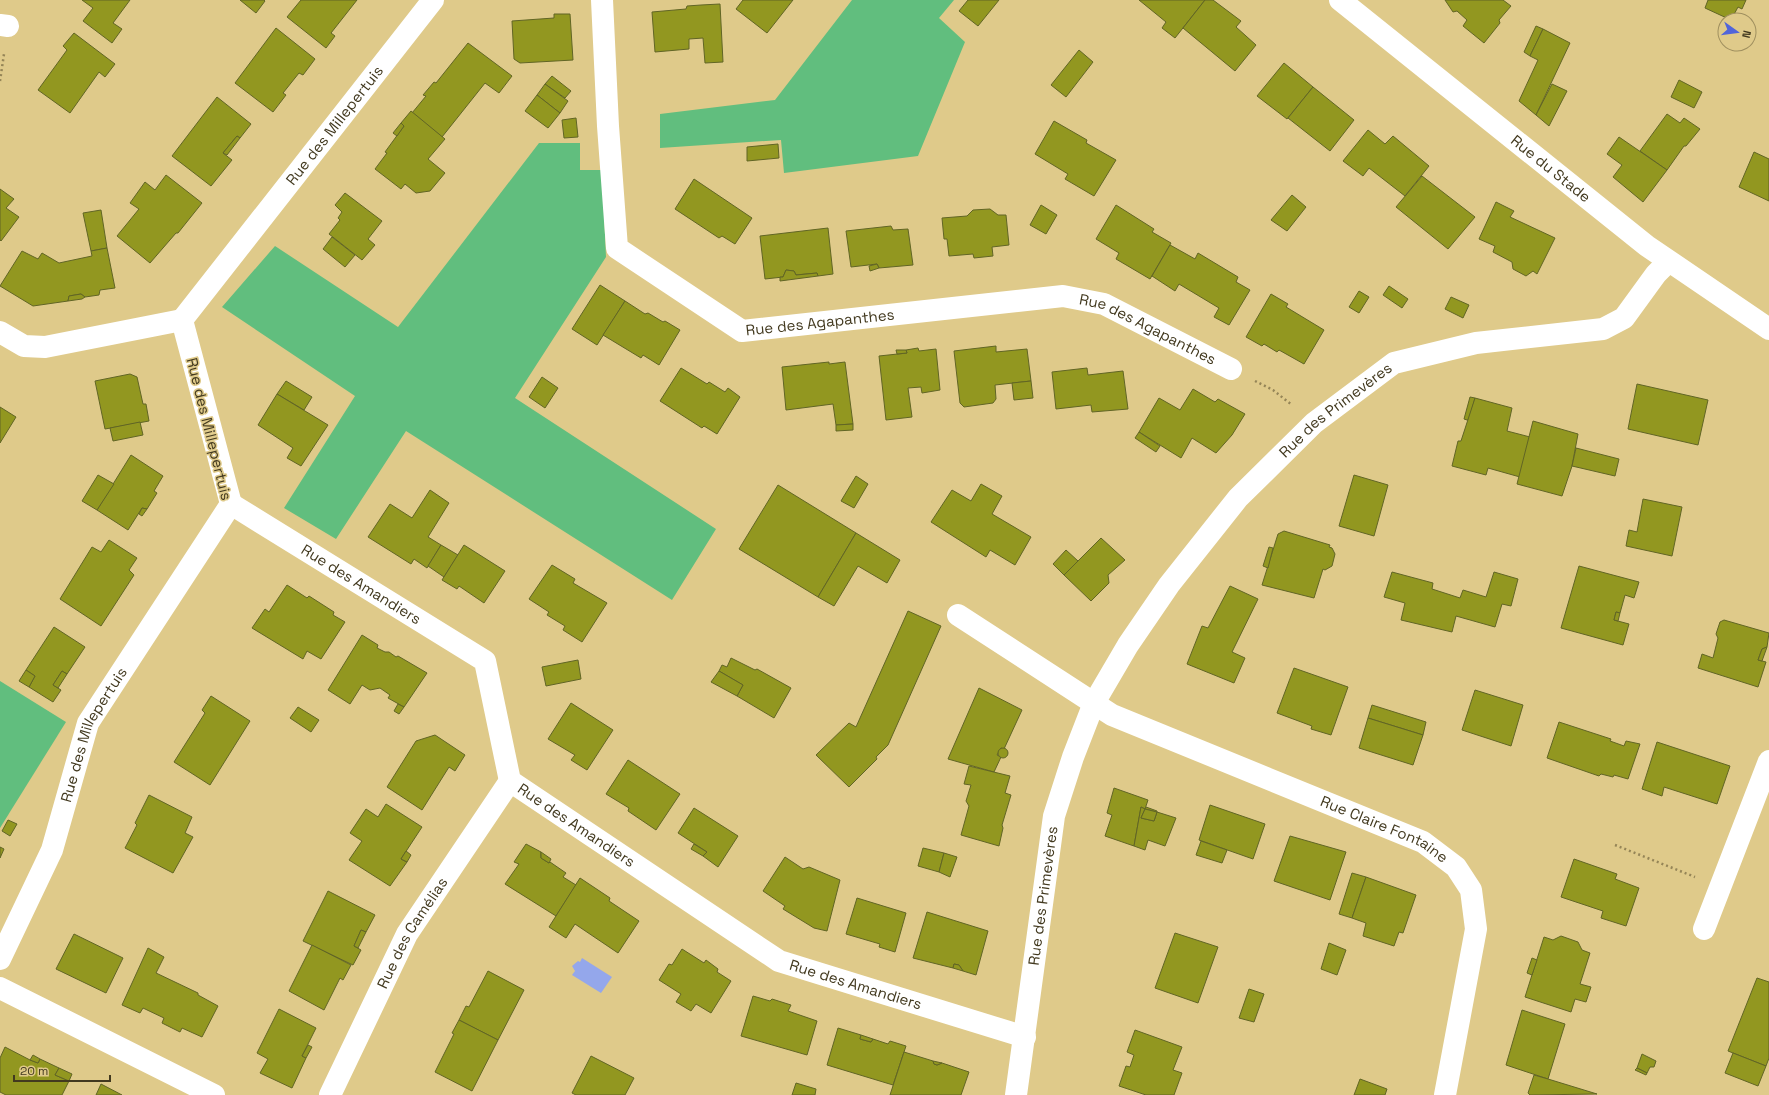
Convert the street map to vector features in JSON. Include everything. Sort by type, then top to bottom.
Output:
[{"type":"street","name":"Rue des Agapanthes","points":[[602,0],[608,126],[617,248],[742,331],[1063,296],[1104,304],[1231,369]]},
{"type":"street","name":"Rue du Stade","points":[[1340,0],[1668,262],[1769,329]]},
{"type":"street","name":"Rue des Millepertuis","points":[[0,959],[52,850],[88,723],[231,504],[182,320],[428,2]]},
{"type":"street","name":"Rue des Primevères","points":[[1016,1095],[1054,816],[1073,757],[1094,703],[1128,645],[1169,585],[1238,498],[1314,423],[1394,363],[1476,343],[1603,329],[1624,318],[1656,274],[1668,262]]},
{"type":"street","points":[[0,332],[24,346],[45,347],[182,320]]},
{"type":"street","name":"Rue des Amandiers","points":[[231,504],[485,661],[510,781],[779,961],[1025,1037]]},
{"type":"street","points":[[958,614],[1094,703]]},
{"type":"street","name":"Rue Claire Fontaine","points":[[1094,703],[1112,715],[1423,842],[1456,867],[1471,890],[1476,930],[1445,1095]]},
{"type":"street","points":[[1704,929],[1769,761]]},
{"type":"street","name":"Rue des Camélias","points":[[330,1095],[407,934],[510,781]]},
{"type":"street","points":[[0,988],[214,1095]]},
{"type":"path","points":[[1231,369],[1273,390],[1314,423]]},
{"type":"path","points":[[1616,845],[1721,887]]},
{"type":"green space","points":[[852,0],[954,0],[939,18],[965,42],[918,156],[784,173],[781,140],[660,148],[660,114],[775,100]]},
{"type":"green space","points":[[539,143],[580,143],[580,170],[602,170],[606,257],[515,398],[716,529],[672,600],[406,431],[336,539],[284,508],[355,396],[222,307],[275,246],[398,327]]},
{"type":"green space","points":[[0,681],[66,722],[0,828]]},
{"type":"water","points":[[582,958],[612,977],[601,993],[572,975],[575,971],[572,966],[578,961],[580,962]]},
{"type":"building","points":[[82,0],[130,0],[113,23],[122,29],[112,43],[83,21],[93,8]]},
{"type":"building","points":[[240,0],[264,0],[265,1],[256,13]]},
{"type":"building","points":[[301,0],[357,0],[331,33],[335,36],[326,48],[287,17]]},
{"type":"building","points":[[743,0],[793,0],[767,33],[736,9]]},
{"type":"building","points":[[968,0],[999,0],[978,26],[959,11]]},
{"type":"building","points":[[1139,0],[1205,0],[1175,38],[1162,28],[1166,22]]},
{"type":"building","points":[[1205,0],[1213,0],[1241,21],[1236,27],[1256,45],[1235,71],[1183,28]]},
{"type":"building","points":[[1445,0],[1503,0],[1511,6],[1499,20],[1500,23],[1484,43],[1463,26],[1467,20],[1457,11],[1453,12]]},
{"type":"building","points":[[1708,0],[1746,0],[1742,9],[1738,7],[1735,12],[1717,12],[1717,14],[1705,8]]},
{"type":"building","points":[[720,4],[723,62],[705,63],[703,38],[689,39],[689,49],[655,52],[652,12],[686,9],[687,6]]},
{"type":"building","points":[[554,14],[570,14],[573,60],[520,63],[514,59],[512,21],[554,18]]},
{"type":"building","points":[[1536,26],[1543,29],[1530,56],[1524,52]]},
{"type":"building","points":[[276,28],[315,59],[303,75],[299,73],[283,93],[286,95],[273,112],[235,83]]},
{"type":"building","points":[[1543,29],[1570,43],[1536,115],[1519,101],[1538,60],[1530,56]]},
{"type":"building","points":[[74,33],[115,64],[105,77],[99,72],[70,113],[38,90],[67,50],[63,46]]},
{"type":"building","points":[[468,43],[512,76],[499,93],[485,83],[442,137],[412,113],[426,96],[423,95],[434,82],[436,83]]},
{"type":"building","points":[[1079,50],[1093,62],[1066,97],[1051,85]]},
{"type":"building","points":[[1284,63],[1313,87],[1287,119],[1257,96]]},
{"type":"building","points":[[552,76],[571,91],[565,98],[545,84]]},
{"type":"building","points":[[1679,80],[1702,92],[1694,108],[1671,97]]},
{"type":"building","points":[[545,84],[568,101],[560,113],[537,95]]},
{"type":"building","points":[[1552,84],[1567,91],[1549,126],[1536,115]]},
{"type":"building","points":[[1313,87],[1354,120],[1330,151],[1288,118]]},
{"type":"building","points":[[537,95],[560,113],[548,128],[525,111]]},
{"type":"building","points":[[217,97],[251,124],[240,138],[237,136],[223,153],[232,160],[211,186],[172,156]]},
{"type":"building","points":[[411,111],[445,139],[428,159],[445,173],[430,191],[416,193],[405,184],[401,189],[375,169],[387,153],[385,152],[404,126],[401,123]]},
{"type":"building","points":[[1667,114],[1680,123],[1684,118],[1700,129],[1686,146],[1684,146],[1667,170],[1640,151]]},
{"type":"building","points":[[576,118],[578,137],[564,138],[562,120]]},
{"type":"building","points":[[1054,121],[1087,140],[1086,143],[1116,160],[1094,196],[1065,179],[1068,174],[1035,154]]},
{"type":"building","points":[[401,123],[404,126],[397,136],[393,133]]},
{"type":"building","points":[[1368,130],[1385,144],[1393,136],[1429,166],[1405,196],[1369,168],[1363,176],[1343,161]]},
{"type":"building","points":[[237,136],[240,138],[227,155],[223,153]]},
{"type":"building","points":[[1619,137],[1667,170],[1643,202],[1613,177],[1622,165],[1607,154]]},
{"type":"building","points":[[778,144],[779,158],[747,161],[747,147]]},
{"type":"building","points":[[1754,152],[1769,159],[1769,201],[1739,187]]},
{"type":"building","points":[[166,175],[202,203],[178,233],[176,233],[150,263],[117,236],[139,209],[130,203],[145,182],[155,190]]},
{"type":"building","points":[[1422,176],[1475,217],[1448,249],[1396,207]]},
{"type":"building","points":[[694,179],[752,218],[735,244],[722,236],[719,238],[675,209]]},
{"type":"building","points":[[0,189],[14,199],[6,208],[19,217],[1,241],[0,240]]},
{"type":"building","points":[[345,193],[382,221],[368,239],[375,245],[362,260],[329,234],[340,220],[338,218],[342,212],[335,205]]},
{"type":"building","points":[[1292,195],[1306,207],[1287,231],[1271,220]]},
{"type":"building","points":[[1496,202],[1514,211],[1510,217],[1555,238],[1537,274],[1533,271],[1526,276],[1513,269],[1512,262],[1493,252],[1495,246],[1479,239]]},
{"type":"building","points":[[1041,205],[1057,215],[1046,234],[1030,225]]},
{"type":"building","points":[[1116,205],[1154,229],[1152,232],[1171,243],[1150,279],[1116,259],[1119,253],[1096,239]]},
{"type":"building","points":[[990,209],[998,215],[1006,215],[1009,245],[992,247],[993,256],[974,258],[973,254],[949,256],[947,239],[944,239],[942,218],[967,216],[973,210]]},
{"type":"building","points":[[101,210],[107,248],[91,251],[83,213]]},
{"type":"building","points":[[891,226],[893,230],[908,229],[913,265],[879,268],[877,264],[851,267],[846,231]]},
{"type":"building","points":[[828,228],[833,274],[818,276],[817,273],[796,275],[794,271],[786,270],[783,277],[765,279],[760,236]]},
{"type":"building","points":[[332,237],[355,255],[345,267],[323,249]]},
{"type":"building","points":[[1170,245],[1195,259],[1198,253],[1238,277],[1236,282],[1250,290],[1229,325],[1214,317],[1219,308],[1179,284],[1175,291],[1152,276]]},
{"type":"building","points":[[107,248],[115,288],[100,290],[99,295],[85,297],[81,294],[69,296],[68,301],[33,306],[0,286],[22,251],[38,259],[42,253],[59,263],[92,256],[91,251]]},
{"type":"building","points":[[877,264],[879,268],[870,271],[869,266]]},
{"type":"building","points":[[786,270],[794,271],[796,275],[817,273],[818,276],[780,281],[780,277],[783,277]]},
{"type":"building","points":[[600,285],[625,301],[597,345],[572,329]]},
{"type":"building","points":[[1389,286],[1408,299],[1402,308],[1383,295]]},
{"type":"building","points":[[1359,291],[1369,297],[1359,313],[1349,307]]},
{"type":"building","points":[[81,294],[85,297],[82,299],[68,301],[69,296]]},
{"type":"building","points":[[1271,294],[1288,304],[1286,307],[1324,330],[1304,364],[1279,350],[1277,352],[1264,344],[1262,346],[1246,337]]},
{"type":"building","points":[[1451,297],[1469,305],[1463,318],[1445,309]]},
{"type":"building","points":[[625,301],[645,314],[648,313],[680,330],[659,365],[643,355],[641,358],[603,335]]},
{"type":"building","points":[[996,346],[996,352],[1027,349],[1031,381],[995,385],[996,399],[993,403],[964,407],[960,403],[954,351]]},
{"type":"building","points":[[918,348],[919,351],[936,349],[940,390],[922,393],[921,387],[908,388],[912,417],[886,420],[879,356],[907,353],[906,350]]},
{"type":"building","points":[[896,350],[906,350],[907,353],[897,354]]},
{"type":"building","points":[[829,362],[829,364],[845,362],[853,424],[836,425],[833,404],[786,410],[782,367]]},
{"type":"building","points":[[681,368],[707,384],[709,382],[725,392],[728,388],[740,397],[717,434],[704,426],[702,428],[660,401]]},
{"type":"building","points":[[1087,368],[1088,375],[1123,371],[1128,409],[1092,412],[1091,405],[1056,409],[1052,372]]},
{"type":"building","points":[[130,374],[137,377],[143,404],[146,404],[149,421],[105,429],[95,381]]},
{"type":"building","points":[[542,377],[558,388],[545,408],[529,397]]},
{"type":"building","points":[[286,381],[312,397],[304,410],[277,394]]},
{"type":"building","points":[[1031,381],[1033,398],[1014,400],[1012,383]]},
{"type":"building","points":[[1637,384],[1708,400],[1698,445],[1628,429]]},
{"type":"building","points":[[1193,389],[1215,402],[1218,399],[1245,414],[1232,435],[1216,453],[1192,438],[1181,458],[1139,432],[1159,398],[1180,410]]},
{"type":"building","points":[[277,394],[328,425],[301,466],[287,458],[293,448],[258,425]]},
{"type":"building","points":[[1470,397],[1475,398],[1469,420],[1467,420],[1464,419]]},
{"type":"building","points":[[1475,398],[1512,408],[1507,431],[1530,437],[1520,477],[1488,468],[1486,475],[1452,466],[1458,441],[1461,441]]},
{"type":"building","points":[[0,407],[16,417],[0,443]]},
{"type":"building","points":[[1533,421],[1578,434],[1572,466],[1562,496],[1517,484]]},
{"type":"building","points":[[140,422],[143,435],[113,441],[110,428]]},
{"type":"building","points":[[853,424],[853,430],[836,431],[836,425]]},
{"type":"building","points":[[1139,432],[1160,446],[1156,452],[1135,438]]},
{"type":"building","points":[[1576,448],[1619,459],[1615,476],[1572,466]]},
{"type":"building","points":[[131,455],[163,476],[154,491],[157,493],[147,509],[142,508],[128,530],[97,510]]},
{"type":"building","points":[[98,475],[114,484],[97,510],[82,501]]},
{"type":"building","points":[[1354,475],[1388,485],[1374,536],[1339,526]]},
{"type":"building","points":[[856,476],[868,484],[854,508],[841,501]]},
{"type":"building","points":[[981,484],[1002,496],[992,514],[1031,537],[1015,565],[990,550],[986,557],[931,522],[952,490],[971,501]]},
{"type":"building","points":[[778,485],[856,533],[818,597],[739,549]]},
{"type":"building","points":[[430,490],[449,503],[428,537],[441,545],[427,568],[414,559],[411,564],[368,537],[390,504],[412,518]]},
{"type":"building","points":[[1643,499],[1682,507],[1672,556],[1626,546],[1629,530],[1637,532]]},
{"type":"building","points":[[142,508],[147,509],[142,516],[139,514]]},
{"type":"building","points":[[1284,531],[1330,545],[1329,547],[1332,548],[1335,554],[1332,566],[1325,570],[1323,569],[1314,598],[1262,585],[1278,534]]},
{"type":"building","points":[[856,533],[900,560],[887,583],[858,566],[834,606],[818,597]]},
{"type":"building","points":[[1101,538],[1125,560],[1108,575],[1109,583],[1091,601],[1064,575]]},
{"type":"building","points":[[109,540],[137,558],[129,570],[134,575],[101,626],[60,599],[92,547],[101,552]]},
{"type":"building","points":[[441,545],[458,555],[444,577],[428,566]]},
{"type":"building","points":[[464,545],[505,571],[484,603],[459,586],[457,589],[442,580]]},
{"type":"building","points":[[1269,547],[1273,548],[1268,568],[1263,566]]},
{"type":"building","points":[[1066,550],[1078,561],[1064,575],[1053,564]]},
{"type":"building","points":[[552,565],[575,579],[573,583],[607,603],[582,642],[563,630],[565,626],[547,615],[549,612],[529,599]]},
{"type":"building","points":[[1579,566],[1639,582],[1634,598],[1625,595],[1620,613],[1616,612],[1614,620],[1629,624],[1623,645],[1561,628]]},
{"type":"building","points":[[1392,572],[1433,583],[1432,589],[1460,598],[1463,590],[1486,597],[1494,572],[1518,579],[1511,606],[1502,604],[1495,627],[1456,616],[1452,632],[1401,620],[1405,603],[1384,597]]},
{"type":"building","points":[[287,585],[307,598],[309,596],[334,612],[333,615],[345,622],[321,659],[307,651],[303,659],[252,628],[265,609],[269,612]]},
{"type":"building","points":[[1230,586],[1258,599],[1232,652],[1245,658],[1234,683],[1187,664],[1202,626],[1208,628]]},
{"type":"building","points":[[908,611],[941,626],[888,745],[876,757],[877,759],[849,787],[816,755],[849,723],[856,727]]},
{"type":"building","points":[[1616,612],[1620,613],[1618,621],[1614,620]]},
{"type":"building","points":[[1724,620],[1769,633],[1767,647],[1762,649],[1758,660],[1766,662],[1758,687],[1698,668],[1702,654],[1713,658],[1718,638],[1716,634],[1720,622]]},
{"type":"building","points":[[54,627],[85,647],[67,674],[62,671],[53,685],[61,690],[53,702],[29,687],[35,676],[26,670]]},
{"type":"building","points":[[362,635],[378,645],[377,648],[385,652],[389,652],[396,657],[398,656],[427,673],[404,707],[388,698],[390,695],[380,688],[370,690],[362,685],[350,704],[328,690]]},
{"type":"building","points":[[1767,647],[1762,661],[1758,660],[1762,649]]},
{"type":"building","points":[[731,658],[755,670],[757,669],[791,688],[774,718],[737,696],[743,685],[719,671],[722,665],[727,667]]},
{"type":"building","points":[[578,660],[581,679],[546,686],[542,667]]},
{"type":"building","points":[[1294,668],[1348,687],[1331,735],[1311,729],[1312,726],[1277,713]]},
{"type":"building","points":[[26,670],[35,676],[29,687],[19,681]]},
{"type":"building","points":[[62,671],[67,674],[58,688],[53,685]]},
{"type":"building","points":[[719,671],[743,685],[737,696],[711,682]]},
{"type":"building","points":[[979,688],[1022,710],[1004,749],[1001,748],[997,755],[1001,757],[994,772],[948,759]]},
{"type":"building","points":[[1475,690],[1523,705],[1511,746],[1462,730]]},
{"type":"building","points":[[211,696],[250,721],[210,785],[174,762],[205,713],[202,710]]},
{"type":"building","points":[[571,703],[613,730],[587,770],[571,760],[575,755],[548,739]]},
{"type":"building","points":[[398,704],[404,707],[399,714],[394,711]]},
{"type":"building","points":[[1372,705],[1426,722],[1423,735],[1368,718]]},
{"type":"building","points":[[298,707],[319,720],[311,732],[290,718]]},
{"type":"building","points":[[1368,718],[1423,735],[1413,765],[1359,748]]},
{"type":"building","points":[[1559,722],[1611,739],[1610,741],[1624,746],[1626,741],[1640,744],[1628,779],[1614,775],[1613,777],[1601,774],[1599,776],[1547,758]]},
{"type":"building","points":[[435,735],[465,755],[455,771],[449,767],[422,810],[387,787],[416,741]]},
{"type":"building","points":[[1657,742],[1730,766],[1717,804],[1664,787],[1662,796],[1642,789]]},
{"type":"building","points":[[1003,748],[1008,753],[1003,758],[998,753]]},
{"type":"building","points":[[628,760],[680,794],[656,830],[628,811],[629,808],[606,794]]},
{"type":"building","points":[[969,766],[1010,776],[1005,793],[1011,795],[1002,825],[1003,828],[999,846],[961,835],[969,806],[966,801],[971,785],[964,784]]},
{"type":"building","points":[[1114,788],[1148,800],[1145,809],[1141,807],[1134,846],[1105,836],[1112,815],[1107,813]]},
{"type":"building","points":[[149,795],[192,817],[185,833],[193,837],[173,873],[125,848],[137,825],[135,823]]},
{"type":"building","points":[[386,804],[422,827],[401,859],[407,862],[390,886],[349,860],[362,841],[350,833],[366,809],[378,817]]},
{"type":"building","points":[[1210,805],[1265,824],[1253,859],[1199,840]]},
{"type":"building","points":[[1141,807],[1145,809],[1141,818],[1154,821],[1157,812],[1176,818],[1165,846],[1148,840],[1145,850],[1134,846]]},
{"type":"building","points":[[1146,807],[1157,811],[1157,812],[1145,809]]},
{"type":"building","points":[[694,808],[738,836],[718,867],[703,856],[707,852],[678,833]]},
{"type":"building","points":[[1145,809],[1157,812],[1154,821],[1141,818]]},
{"type":"building","points":[[8,820],[17,824],[10,836],[2,831]]},
{"type":"building","points":[[1290,836],[1346,852],[1330,900],[1274,881]]},
{"type":"building","points":[[1201,841],[1227,850],[1222,863],[1196,855]]},
{"type":"building","points":[[526,844],[541,852],[541,858],[549,863],[550,862],[566,873],[563,877],[576,885],[556,916],[505,884],[519,864],[514,862]]},
{"type":"building","points":[[694,844],[707,852],[703,856],[691,849]]},
{"type":"building","points":[[0,847],[4,849],[0,858]]},
{"type":"building","points":[[923,848],[944,853],[939,872],[918,866]]},
{"type":"building","points":[[406,851],[411,855],[407,862],[401,859]]},
{"type":"building","points":[[541,852],[551,859],[549,863],[541,858]]},
{"type":"building","points":[[944,853],[957,857],[950,877],[939,872]]},
{"type":"building","points":[[785,857],[803,869],[809,867],[840,880],[827,931],[814,928],[783,909],[785,906],[763,891]]},
{"type":"building","points":[[1574,859],[1617,874],[1615,879],[1639,888],[1626,926],[1601,918],[1603,911],[1561,897]]},
{"type":"building","points":[[1352,873],[1366,877],[1352,918],[1339,914]]},
{"type":"building","points":[[1366,877],[1416,895],[1403,933],[1399,932],[1394,946],[1363,936],[1366,923],[1352,918]]},
{"type":"building","points":[[580,878],[610,898],[609,901],[639,921],[618,953],[575,924],[566,938],[549,927]]},
{"type":"building","points":[[328,891],[375,915],[366,932],[361,930],[354,946],[361,950],[353,965],[303,941]]},
{"type":"building","points":[[857,898],[906,913],[895,952],[879,947],[880,944],[846,934]]},
{"type":"building","points":[[927,912],[988,931],[976,975],[963,971],[959,965],[954,964],[953,968],[913,958]]},
{"type":"building","points":[[361,930],[366,932],[358,948],[354,946]]},
{"type":"building","points":[[1175,933],[1218,947],[1198,1003],[1155,988]]},
{"type":"building","points":[[74,934],[123,958],[106,993],[56,969]]},
{"type":"building","points":[[1561,936],[1578,942],[1582,950],[1590,953],[1580,984],[1591,987],[1586,1002],[1575,999],[1571,1012],[1525,997],[1544,937],[1553,940]]},
{"type":"building","points":[[1329,943],[1346,950],[1337,975],[1321,969]]},
{"type":"building","points":[[312,945],[351,965],[343,980],[340,978],[324,1010],[289,991]]},
{"type":"building","points":[[148,948],[164,957],[156,973],[198,993],[198,995],[218,1006],[202,1037],[182,1028],[180,1032],[162,1023],[164,1018],[143,1008],[140,1013],[122,1005]]},
{"type":"building","points":[[682,949],[704,963],[706,960],[718,969],[717,972],[731,981],[711,1013],[696,1004],[691,1011],[676,1002],[681,994],[659,980],[669,964],[672,965]]},
{"type":"building","points":[[1532,958],[1537,960],[1532,975],[1527,973]]},
{"type":"building","points":[[954,964],[959,965],[963,971],[953,968]]},
{"type":"building","points":[[488,971],[524,990],[498,1040],[459,1020],[466,1006],[469,1007]]},
{"type":"building","points":[[1757,978],[1769,982],[1769,1058],[1766,1066],[1728,1051]]},
{"type":"building","points":[[1249,989],[1264,994],[1254,1022],[1239,1018]]},
{"type":"building","points":[[753,996],[770,1001],[772,999],[791,1005],[788,1011],[817,1021],[807,1055],[741,1036]]},
{"type":"building","points":[[279,1009],[316,1028],[302,1056],[306,1058],[292,1088],[260,1073],[268,1059],[257,1053]]},
{"type":"building","points":[[1522,1010],[1565,1024],[1548,1079],[1506,1065]]},
{"type":"building","points":[[459,1020],[498,1040],[472,1091],[435,1072],[454,1034],[452,1033]]},
{"type":"building","points":[[838,1028],[861,1035],[860,1039],[871,1042],[873,1039],[888,1044],[890,1041],[906,1046],[893,1085],[827,1065]]},
{"type":"building","points":[[1135,1030],[1182,1047],[1173,1070],[1182,1073],[1174,1095],[1146,1095],[1119,1086],[1126,1066],[1130,1067],[1134,1055],[1127,1052]]},
{"type":"building","points":[[861,1035],[873,1039],[871,1042],[860,1039]]},
{"type":"building","points":[[308,1045],[312,1047],[306,1058],[302,1056]]},
{"type":"building","points":[[5,1047],[30,1060],[38,1063],[40,1059],[59,1068],[55,1075],[69,1081],[62,1095],[6,1095],[0,1092],[0,1058]]},
{"type":"building","points":[[904,1052],[933,1061],[934,1064],[937,1065],[942,1063],[969,1072],[961,1095],[890,1095]]},
{"type":"building","points":[[1733,1053],[1766,1066],[1758,1086],[1725,1073]]},
{"type":"building","points":[[1642,1054],[1656,1061],[1654,1067],[1650,1067],[1647,1073],[1637,1068]]},
{"type":"building","points":[[33,1055],[40,1059],[38,1063],[30,1060]]},
{"type":"building","points":[[591,1056],[634,1078],[625,1095],[576,1095],[572,1093]]},
{"type":"building","points":[[933,1061],[942,1063],[937,1065],[934,1064]]},
{"type":"building","points":[[59,1068],[72,1074],[69,1081],[55,1075]]},
{"type":"building","points":[[1637,1068],[1647,1073],[1646,1075],[1635,1070]]},
{"type":"building","points":[[1534,1075],[1597,1094],[1530,1095],[1528,1093]]},
{"type":"building","points":[[1360,1079],[1387,1089],[1385,1095],[1354,1095]]},
{"type":"building","points":[[796,1083],[816,1089],[815,1095],[792,1095]]},
{"type":"building","points":[[101,1084],[122,1095],[96,1095]]}]
